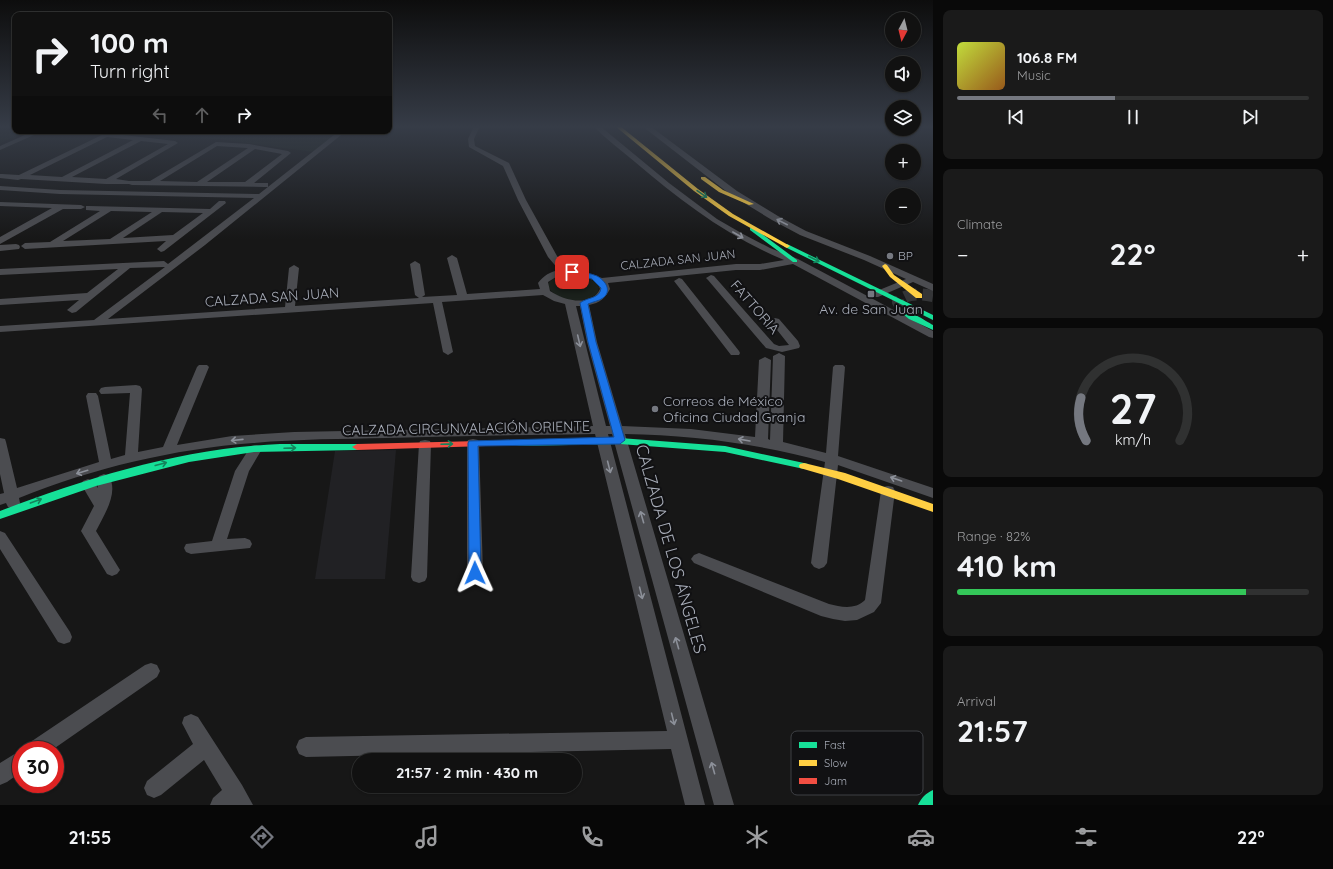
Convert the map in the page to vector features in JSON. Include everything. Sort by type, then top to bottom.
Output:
[{"type":"main road","points":[[663,164],[731,215],[787,246],[933,318]]},
{"type":"main road","points":[[678,164],[739,206],[778,228],[827,252]]},
{"type":"main road","points":[[683,164],[721,190],[751,204]]},
{"type":"main road","points":[[744,222],[760,236],[795,261]]},
{"type":"main road","points":[[884,279],[923,298],[892,276],[885,266]]},
{"type":"main road","points":[[903,310],[912,317],[933,328]]},
{"type":"main road","name":"CALZADA CIRCUNVALACIÓN ORIENTE","points":[[0,515],[88,484],[105,472],[212,454],[336,441],[425,444],[473,443],[601,435]]},
{"type":"main road","name":"CALZADA CIRCUNVALACIÓN ORIENTE","points":[[619,435],[725,449],[786,461],[888,491],[933,508]]},
{"type":"main road","points":[[926,805],[933,798]]},
{"type":"street","points":[[18,178],[47,164]]},
{"type":"street","points":[[60,180],[92,164]]},
{"type":"street","points":[[106,182],[139,164]]},
{"type":"street","points":[[152,183],[184,164]]},
{"type":"street","points":[[199,184],[230,164]]},
{"type":"street","points":[[246,185],[274,164]]},
{"type":"street","points":[[100,319],[202,243],[302,164]]},
{"type":"street","points":[[504,164],[506,165],[522,200],[553,257],[565,272]]},
{"type":"street","points":[[641,164],[665,184],[703,212],[753,243],[772,253],[795,261],[933,336]]},
{"type":"street","points":[[693,164],[751,204],[803,233],[885,266],[933,288]]},
{"type":"street","points":[[2,176],[106,182],[265,185]]},
{"type":"street","points":[[0,197],[34,179]]},
{"type":"street","points":[[0,203],[10,191],[42,179]]},
{"type":"street","points":[[143,209],[179,183]]},
{"type":"street","points":[[134,209],[188,183]]},
{"type":"street","points":[[10,191],[259,198]]},
{"type":"street","points":[[0,203],[12,205],[85,208],[211,211]]},
{"type":"street","points":[[161,249],[222,203]]},
{"type":"street","points":[[0,211],[12,205]]},
{"type":"street","points":[[0,241],[61,207]]},
{"type":"street","points":[[51,245],[110,208]]},
{"type":"street","points":[[112,242],[160,210]]},
{"type":"street","points":[[0,248],[175,238]]},
{"type":"street","points":[[452,258],[462,295]]},
{"type":"street","name":"CALZADA SAN JUAN","points":[[602,284],[795,261]]},
{"type":"street","points":[[0,272],[164,264]]},
{"type":"street","points":[[415,264],[420,295]]},
{"type":"street","points":[[72,310],[129,265]]},
{"type":"street","name":"CALZADA SAN JUAN","points":[[602,284],[679,281],[711,278],[743,272],[760,266]]},
{"type":"street","points":[[290,306],[294,268]]},
{"type":"street","points":[[565,272],[588,275],[602,284],[604,291],[600,297],[577,303],[558,300],[544,289],[544,281],[549,277],[565,272]]},
{"type":"street","name":"FATTORIA","points":[[711,278],[770,346],[775,349],[793,348],[795,346],[794,343],[775,321]]},
{"type":"street","points":[[679,281],[735,353]]},
{"type":"street","points":[[871,297],[909,281]]},
{"type":"street","name":"CALZADA SAN JUAN","points":[[0,329],[100,319],[290,306],[420,295],[462,295],[544,289]]},
{"type":"street","name":"CALZADA SAN JUAN","points":[[290,306],[437,300],[462,295]]},
{"type":"street","points":[[0,302],[90,296]]},
{"type":"street","points":[[437,300],[448,352]]},
{"type":"street","points":[[577,303],[601,435],[695,805]]},
{"type":"street","name":"CALZADA DE LOS ÁNGELES","points":[[577,303],[592,342],[724,805]]},
{"type":"street","name":"CALZADA SAN JUAN","points":[[0,322],[100,319]]},
{"type":"street","points":[[776,446],[779,356]]},
{"type":"street","points":[[761,443],[766,360]]},
{"type":"street","points":[[168,450],[204,367]]},
{"type":"street","points":[[819,563],[831,473],[839,367]]},
{"type":"street","points":[[105,391],[136,389],[131,459]]},
{"type":"street","points":[[92,396],[105,472],[106,490],[102,506],[88,531],[112,570]]},
{"type":"street","name":"CALZADA CIRCUNVALACIÓN ORIENTE","points":[[5,498],[105,472],[131,459],[168,450],[213,442],[257,438],[336,441],[619,435],[648,430],[715,435],[776,446],[832,459],[933,493]]},
{"type":"street","points":[[0,442],[5,498],[15,509]]},
{"type":"street","points":[[473,443],[475,573]]},
{"type":"street","points":[[418,577],[425,444]]},
{"type":"street","points":[[218,546],[249,450]]},
{"type":"street","points":[[88,484],[102,506]]},
{"type":"street","points":[[699,559],[827,610],[843,614],[862,612],[868,609],[873,603],[888,491]]},
{"type":"street","points":[[0,537],[64,637]]},
{"type":"street","points":[[191,548],[245,544]]},
{"type":"street","points":[[49,741],[151,670]]},
{"type":"street","points":[[191,723],[239,799],[220,805]]},
{"type":"street","points":[[306,747],[678,740]]},
{"type":"street","points":[[154,788],[206,746]]},
{"type":"street","points":[[0,775],[12,766]]},
{"type":"shaded area","points":[[578,275],[590,279],[599,287],[598,292],[589,299],[578,301],[566,299],[556,295],[550,289],[549,283],[555,278]]},
{"type":"shaded area","points":[[396,450],[385,579],[315,579],[335,451]]},
{"type":"tunnel","points":[[903,310],[898,302],[910,295],[919,294],[933,296]]},
{"type":"traffic: fast","points":[[752,229],[795,261]]},
{"type":"traffic: fast","points":[[787,246],[933,318]]},
{"type":"traffic: fast","points":[[903,310],[912,317],[933,328]]},
{"type":"traffic: fast","points":[[518,443],[620,441],[725,449],[804,466]]},
{"type":"traffic: fast","points":[[0,515],[31,503],[93,483],[189,459],[254,449],[357,447]]},
{"type":"traffic: fast","points":[[926,805],[933,798]]},
{"type":"traffic: slow","points":[[663,164],[696,190],[731,215],[787,246]]},
{"type":"traffic: slow","points":[[703,178],[721,191],[751,204]]},
{"type":"traffic: slow","points":[[885,266],[892,276],[919,296]]},
{"type":"traffic: slow","points":[[804,466],[841,476],[933,508]]},
{"type":"traffic: jam","points":[[357,447],[518,443]]},
{"type":"place","name":"BP","points":[[890,256]]},
{"type":"place","name":"Av. de San Juan","points":[[871,294]]},
{"type":"place","name":"Correos de México Oficina Ciudad Granja","points":[[655,409]]},
{"type":"route","points":[[475,573],[473,443],[620,440],[592,342],[584,303],[600,297],[604,291],[603,284],[594,277],[572,272]]}]
